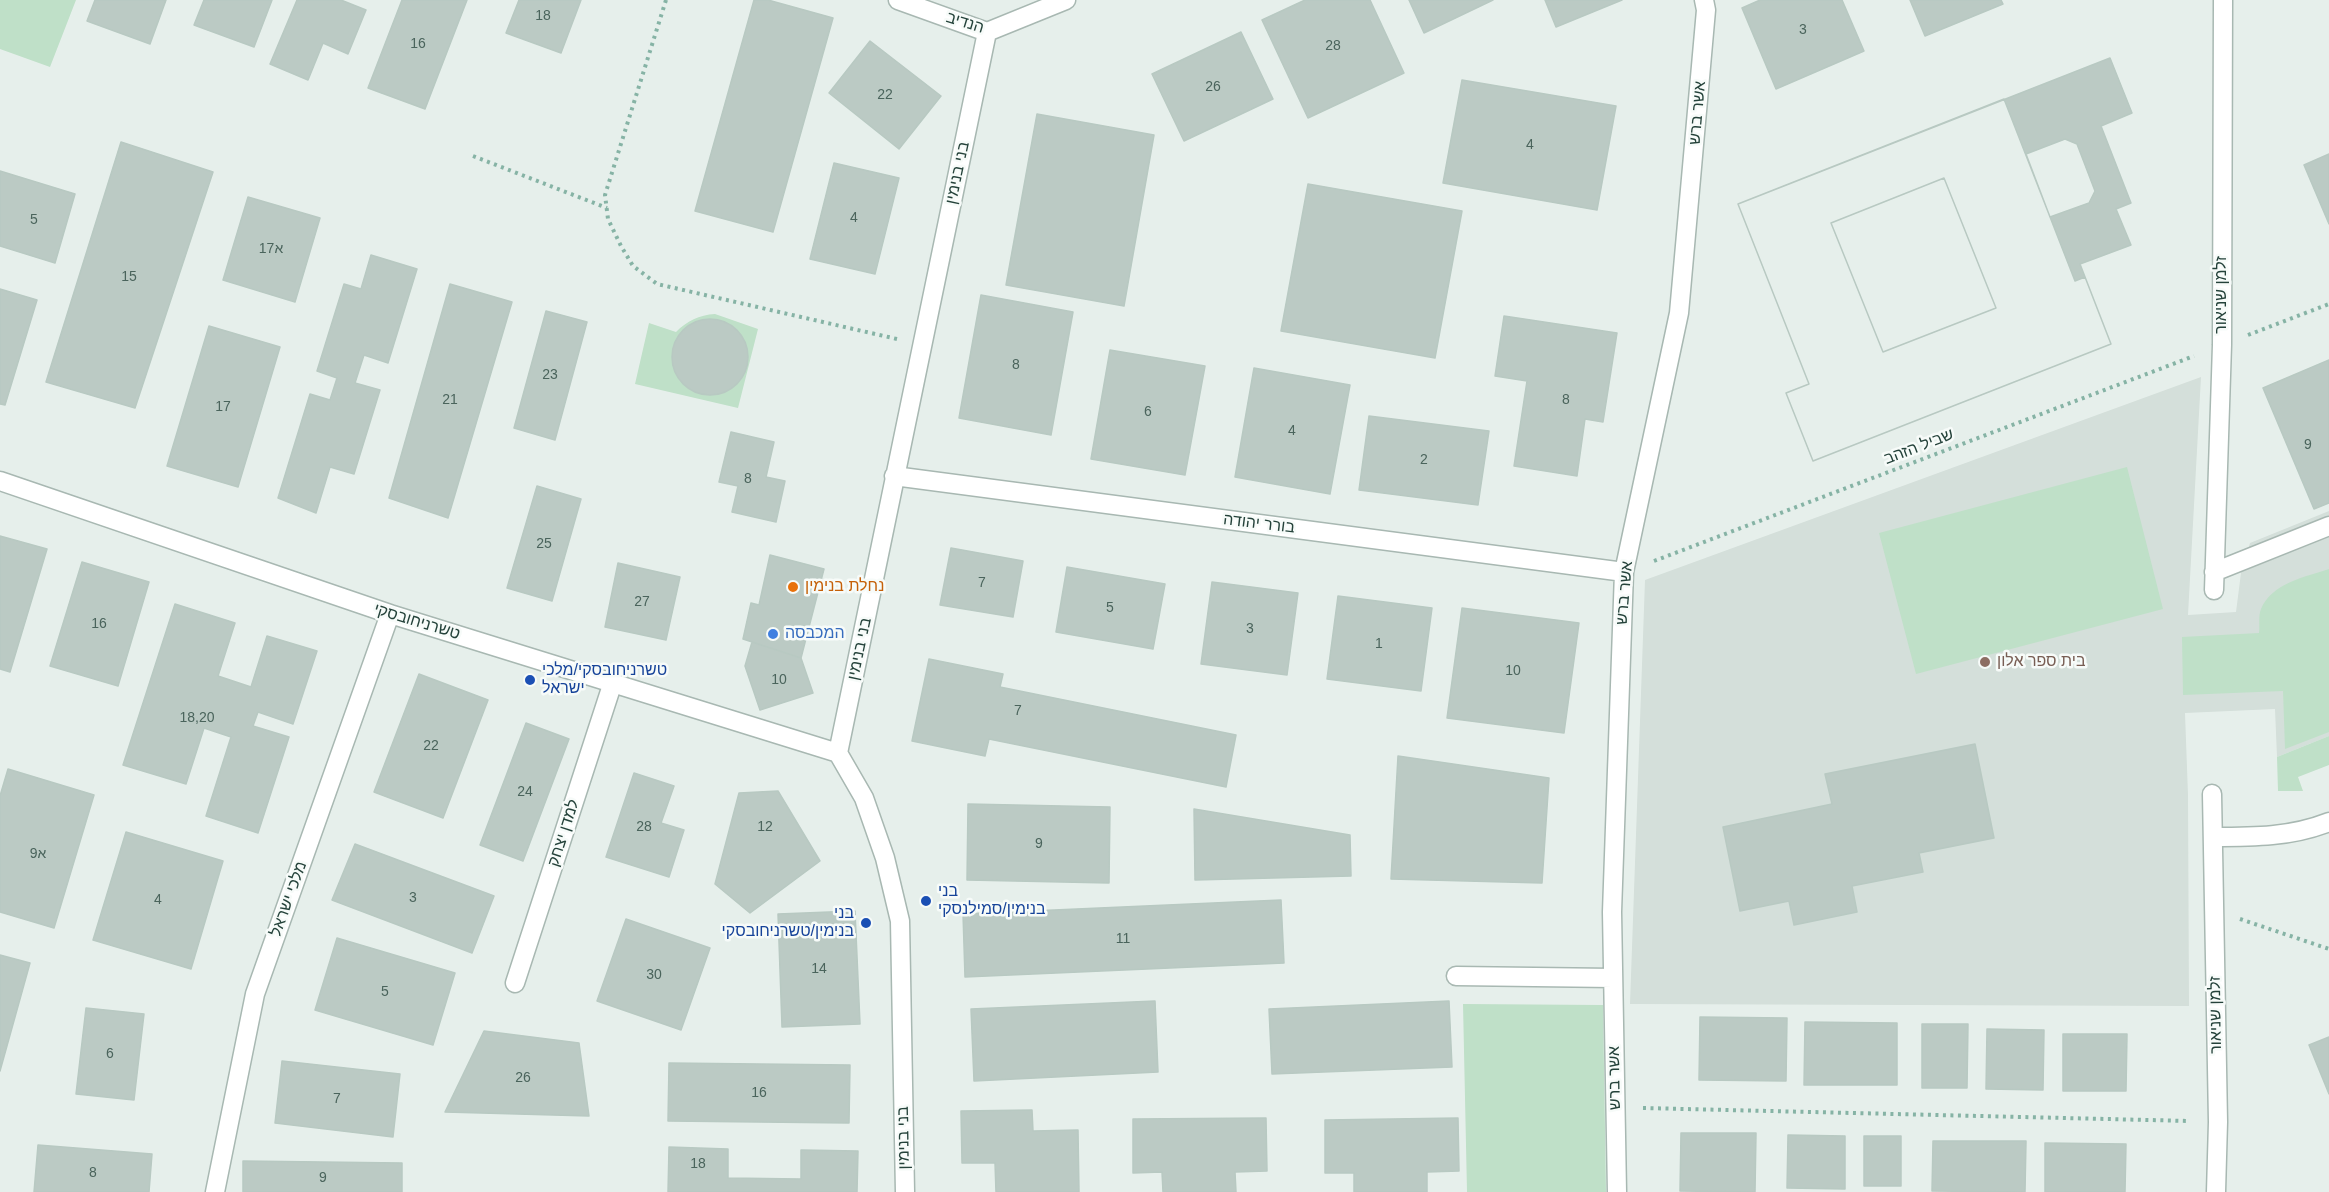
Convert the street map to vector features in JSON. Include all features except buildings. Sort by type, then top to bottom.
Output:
[{"type":"street","name":"הנדיב","points":[[898,0],[987,32],[1066,0]]},
{"type":"street","name":"אשר ברש","points":[[1617,1192],[1612,912],[1624,572],[1679,313],[1706,22],[1704,0]]},
{"type":"street","name":"זלמן שניאור","points":[[2223,0],[2222,345],[2214,581],[2329,526]]},
{"type":"street","name":"בני בנימין","points":[[904,1192],[900,921],[885,858],[864,798],[838,753],[987,32]]},
{"type":"street","name":"בורר יהודה","points":[[894,476],[1624,572]]},
{"type":"street","name":"טשרניחובסקי","points":[[0,481],[390,614],[838,753]]},
{"type":"street","name":"מלכי ישראל","points":[[214,1192],[255,994],[390,614]]},
{"type":"street","name":"למדן יצחק","points":[[515,983],[613,682]]},
{"type":"street","name":"זלמן שניאור","points":[[2212,794],[2218,1122],[2216,1192]]},
{"type":"street","points":[[2213,837],[2277,836],[2309,830],[2329,822]]},
{"type":"street","points":[[1456,976],[1613,978]]},
{"type":"path","points":[[666,0],[605,195],[608,219],[633,266],[657,284],[923,345]]},
{"type":"path","points":[[473,156],[607,208]]},
{"type":"path","name":"שביל הזהב","points":[[1624,572],[2329,304]]},
{"type":"path","points":[[2214,910],[2329,949]]},
{"type":"path","points":[[1616,1107],[2218,1122]]},
{"type":"shaded area","name":"בית ספר אלון","points":[[2201,377],[2188,615],[2236,612],[2241,573],[2250,543],[2329,511],[2329,736],[2277,757],[2275,709],[2185,713],[2188,795],[2189,1006],[1630,1004],[1645,580]]},
{"type":"green space","points":[[0,0],[76,0],[50,67],[0,49]]},
{"type":"green space","points":[[715,314],[758,329],[738,408],[635,384],[649,323],[676,332],[694,319]]},
{"type":"green space","points":[[2127,467],[2163,609],[1916,674],[1879,533]]},
{"type":"green space","points":[[2329,569],[2329,732],[2285,749],[2283,691],[2183,695],[2182,637],[2259,633],[2261,609],[2273,593],[2290,582]]},
{"type":"green space","points":[[2329,736],[2329,765],[2298,777],[2303,791],[2278,791],[2277,757]]},
{"type":"green space","points":[[1463,1004],[1603,1005],[1606,1192],[1467,1192]]},
{"type":"place","name":"נחלת בנימין","points":[[793,587]]},
{"type":"place","name":"המכבסה","points":[[773,634]]},
{"type":"place","name":"בית ספר אלון","points":[[1985,662]]},
{"type":"place","name":"טשרניחובסקי/מלכי ישראל","points":[[530,680]]},
{"type":"place","name":"בני בנימין/סמילנסקי","points":[[926,901]]},
{"type":"place","name":"בני בנימין/טשרניחובסקי","points":[[866,923]]}]
